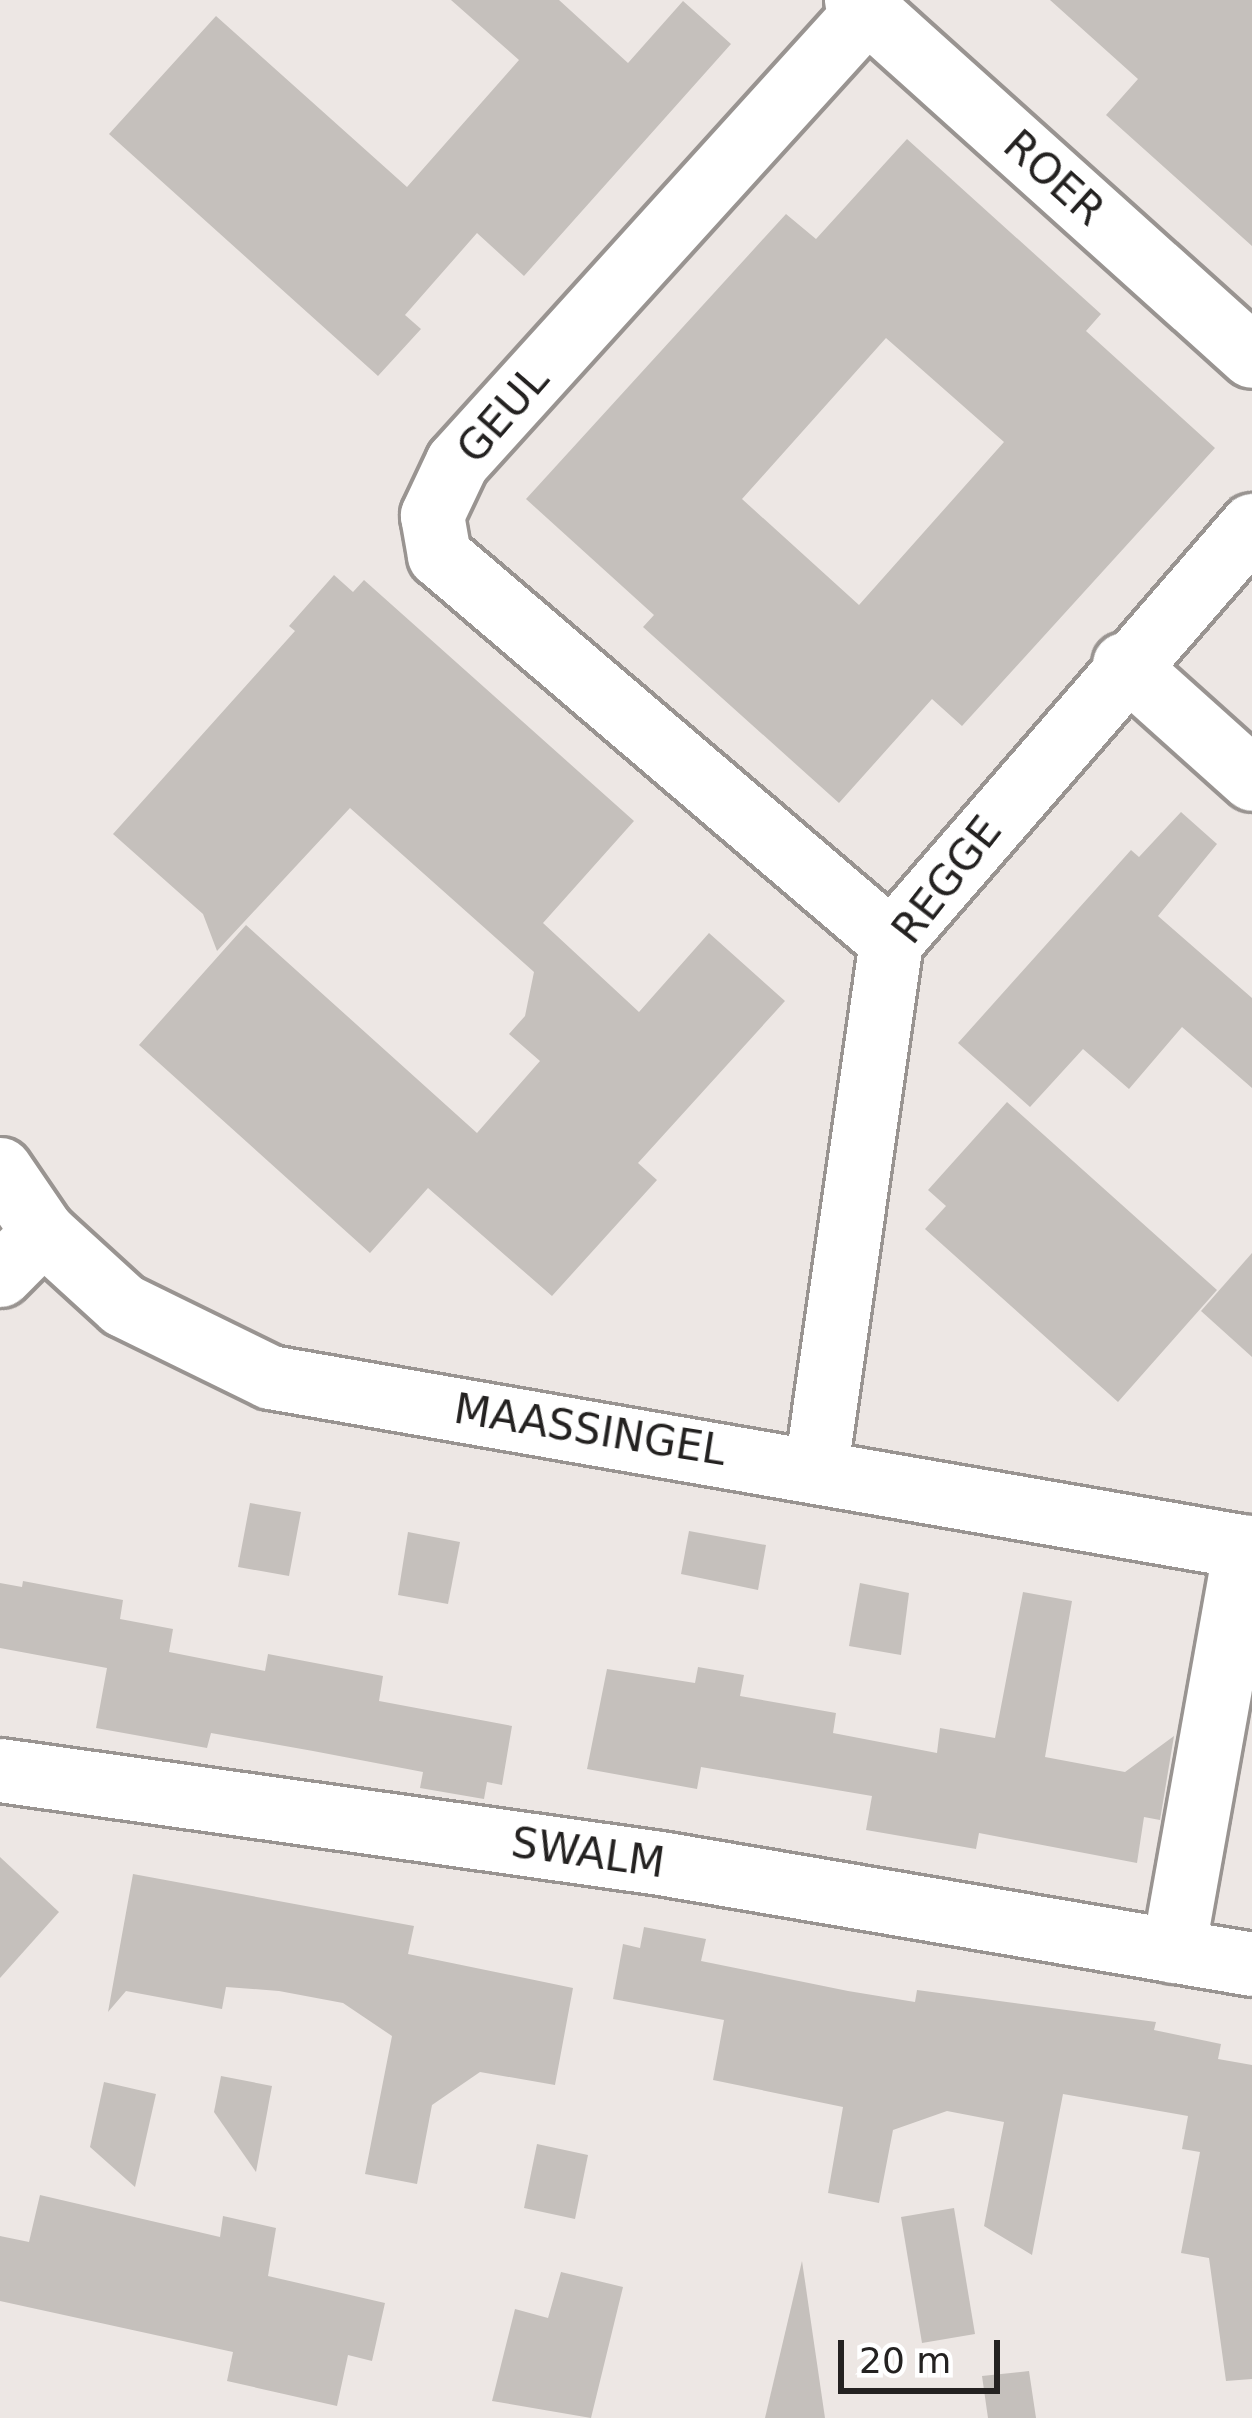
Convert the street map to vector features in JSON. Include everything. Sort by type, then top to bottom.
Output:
[{"type":"street","name":"ROER","points":[[861,5],[1252,356]]},
{"type":"street","name":"GEUL","points":[[861,5],[457,462],[432,515],[440,556],[891,941]]},
{"type":"street","name":"REGGE","points":[[816,1467],[891,941],[1124,664],[1252,525]]},
{"type":"street","points":[[1124,664],[1252,779]]},
{"type":"street","name":"MAASSINGEL","points":[[0,1169],[22,1253],[270,1378],[816,1467],[1248,1547]]},
{"type":"street","points":[[1173,1952],[1248,1547]]},
{"type":"street","name":"SWALM","points":[[0,1770],[660,1863],[1252,1964]]},
{"type":"building","points":[[451,0],[559,0],[628,63],[683,1],[731,44],[524,276],[477,233],[405,315],[421,329],[378,376],[109,134],[216,16],[407,187],[519,60]]},
{"type":"building","points":[[1050,0],[1252,0],[1252,246],[1106,115],[1138,79]]},
{"type":"building","points":[[907,139],[1101,314],[1086,331],[1215,448],[962,726],[932,699],[839,803],[643,627],[654,615],[526,499],[786,214],[816,239]],"holes":[[[886,338],[1004,442],[859,605],[742,499]]]},
{"type":"building","points":[[334,575],[353,592],[364,580],[634,821],[543,923],[639,1012],[709,933],[785,1001],[638,1163],[657,1180],[552,1296],[428,1188],[370,1253],[139,1045],[246,925],[477,1133],[540,1061],[509,1034],[525,1016],[534,972],[350,808],[217,951],[203,914],[113,834],[295,631],[289,626]]},
{"type":"building","points":[[1181,812],[1217,844],[1158,916],[1252,998],[1252,1088],[1182,1027],[1129,1089],[1083,1049],[1030,1107],[958,1043],[1131,850],[1139,857]]},
{"type":"building","points":[[1007,1102],[1217,1290],[1118,1402],[925,1229],[946,1206],[928,1190]]},
{"type":"building","points":[[1252,1253],[1252,1357],[1201,1311]]},
{"type":"building","points":[[250,1503],[301,1512],[289,1576],[238,1567]]},
{"type":"building","points":[[689,1531],[766,1545],[758,1590],[681,1574]]},
{"type":"building","points":[[408,1532],[460,1542],[448,1604],[398,1595]]},
{"type":"building","points":[[23,1581],[123,1600],[120,1619],[173,1629],[169,1652],[265,1671],[268,1654],[383,1676],[379,1701],[512,1726],[502,1785],[487,1782],[484,1799],[420,1788],[423,1772],[313,1751],[211,1733],[207,1748],[96,1728],[107,1668],[0,1648],[0,1583],[22,1587]]},
{"type":"building","points":[[860,1583],[909,1593],[901,1655],[849,1646]]},
{"type":"building","points":[[1023,1592],[1072,1601],[1045,1757],[1125,1772],[1174,1736],[1160,1820],[1144,1817],[1137,1863],[979,1833],[976,1849],[866,1830],[872,1796],[701,1767],[697,1789],[587,1769],[607,1669],[695,1683],[698,1667],[744,1675],[740,1696],[836,1713],[833,1733],[937,1753],[940,1728],[995,1738]]},
{"type":"building","points":[[0,1857],[59,1912],[0,1978]]},
{"type":"building","points":[[133,1874],[414,1926],[408,1954],[573,1988],[555,2085],[480,2072],[432,2105],[417,2184],[365,2174],[392,2036],[343,2003],[279,1991],[226,1987],[222,2009],[126,1991],[108,2012]]},
{"type":"building","points":[[644,1927],[706,1939],[701,1961],[848,1991],[915,2002],[917,1990],[1156,2022],[1154,2030],[1221,2044],[1218,2059],[1252,2065],[1252,2379],[1226,2381],[1209,2258],[1181,2253],[1200,2152],[1182,2149],[1188,2116],[1063,2094],[1032,2255],[984,2226],[1004,2122],[947,2111],[893,2130],[879,2203],[828,2193],[843,2107],[713,2080],[724,2020],[613,1999],[623,1944],[640,1948]]},
{"type":"building","points":[[221,2076],[272,2086],[256,2172],[214,2112]]},
{"type":"building","points":[[104,2082],[156,2094],[135,2187],[90,2147]]},
{"type":"building","points":[[537,2144],[588,2155],[575,2219],[524,2208]]},
{"type":"building","points":[[40,2195],[220,2237],[223,2216],[276,2228],[268,2276],[385,2303],[372,2361],[348,2355],[337,2406],[227,2381],[233,2352],[0,2301],[0,2236],[29,2242]]},
{"type":"building","points":[[954,2208],[975,2334],[922,2343],[901,2217]]},
{"type":"building","points":[[802,2261],[825,2418],[765,2418]]},
{"type":"building","points":[[561,2272],[623,2287],[591,2418],[492,2401],[515,2309],[548,2318]]},
{"type":"building","points":[[1029,2371],[1036,2418],[988,2418],[982,2376]]}]
